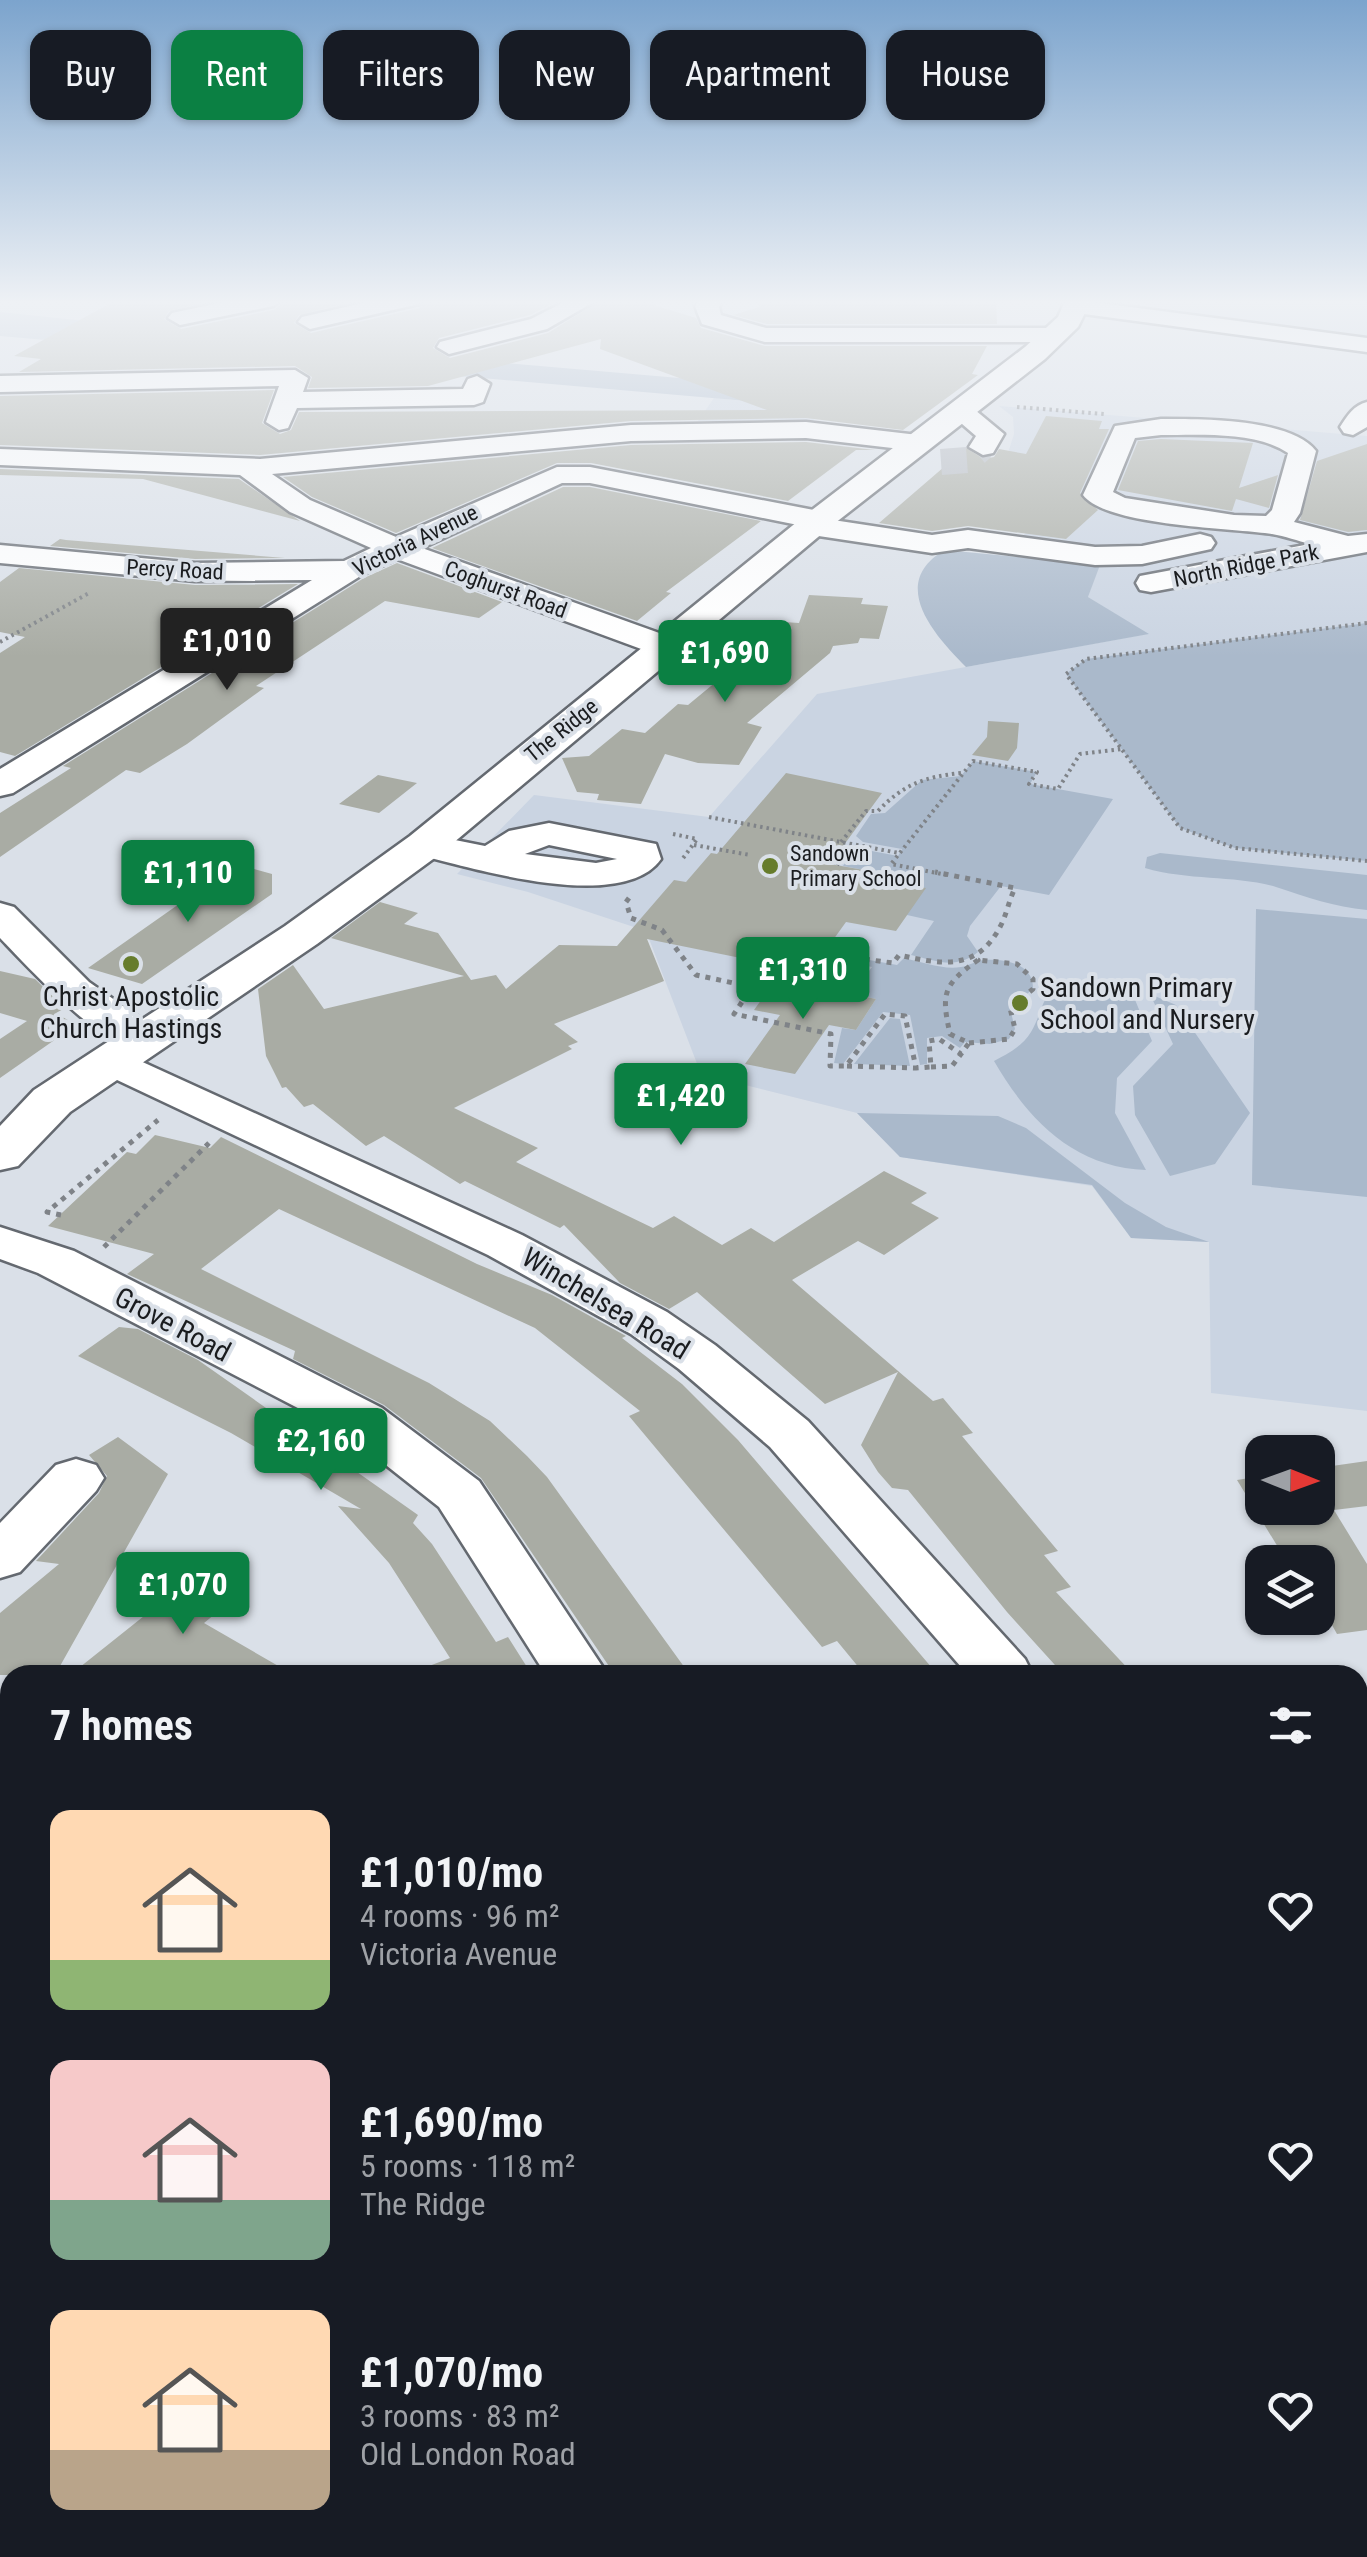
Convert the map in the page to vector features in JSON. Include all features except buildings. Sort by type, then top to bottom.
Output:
[{"type":"main road","name":"The Ridge","points":[[0,1155],[52,1101],[301,935],[425,844],[815,523],[917,456],[953,418]]},
{"type":"street","points":[[970,418],[991,434],[984,447]]},
{"type":"street","name":"North Ridge Park","points":[[1273,525],[1286,513],[1302,452],[1293,442],[1271,435],[1157,426],[1131,429],[1124,432],[1097,495],[1118,505],[1234,524],[1273,525],[1357,544]]},
{"type":"street","points":[[0,457],[260,468],[631,433],[828,431],[917,456]]},
{"type":"street","name":"Coghurst Road","points":[[260,468],[254,476],[274,491],[395,548],[664,646]]},
{"type":"street","name":"Victoria Avenue","points":[[0,785],[351,570],[539,482],[574,474],[932,544],[968,539],[1095,556],[1142,555],[1200,543]]},
{"type":"street","name":"North Ridge Park","points":[[1146,584],[1357,544]]},
{"type":"street","name":"Percy Road","points":[[0,554],[195,572],[351,570]]},
{"type":"street","points":[[425,844],[493,858]]},
{"type":"street","name":"Winchelsea Road","points":[[0,915],[129,1051],[192,1096],[572,1280],[649,1322],[697,1357],[789,1434],[994,1665]]},
{"type":"street","name":"Grove Road","points":[[0,1242],[78,1273],[363,1420],[459,1494],[571,1665]]},
{"type":"street","points":[[0,1558],[76,1478]]},
{"type":"path","points":[[0,642],[134,568]]},
{"type":"path","points":[[1367,624],[1086,658],[1066,674],[1180,828],[1235,848],[1367,861]]},
{"type":"path","points":[[969,1044],[952,1066],[830,1066],[830,1034],[734,1014],[784,948],[893,963],[899,955],[948,966],[977,959],[1017,964],[1033,979],[1033,989],[1010,1008],[1015,1030],[1009,1039],[969,1044],[950,1034],[942,995],[949,980],[977,959],[1002,922],[1015,888],[891,864],[974,761],[1037,772],[1029,784],[1058,789],[1080,754],[1122,749]]},
{"type":"path","points":[[841,842],[866,811],[878,811],[907,782],[917,777],[964,773]]},
{"type":"path","points":[[709,817],[900,853]]},
{"type":"path","points":[[660,832],[698,839],[674,870]]},
{"type":"path","points":[[796,847],[806,836]]},
{"type":"path","points":[[693,844],[750,854]]},
{"type":"path","points":[[837,865],[854,845]]},
{"type":"path","points":[[633,892],[626,902],[631,918],[662,930],[696,975],[752,987]]},
{"type":"path","points":[[846,1066],[885,1014],[905,1016],[916,1068]]},
{"type":"path","points":[[931,1067],[929,1041],[939,1039],[961,1054]]},
{"type":"path","points":[[61,1214],[48,1212],[103,1162],[192,1096]]},
{"type":"path","points":[[78,1273],[222,1130],[242,1119]]},
{"type":"path","points":[[103,1162],[114,1164]]},
{"type":"path","points":[[77,1185],[89,1188]]},
{"type":"shaded area","points":[[815,418],[810,424],[713,425],[712,421],[698,421]]},
{"type":"shaded area","name":"Sandown Primary School and Nursery","points":[[1013,418],[1150,418],[1367,436],[1367,1411],[1211,1393],[1209,1242],[1131,1238],[1092,1186],[900,1157],[857,1113],[701,1074],[646,931],[528,892],[457,874],[534,795],[709,817],[817,694],[1147,634],[1088,597],[1099,565],[1004,554],[1034,525],[1008,453],[1014,434]]},
{"type":"shaded area","points":[[945,550],[1100,565],[1088,597],[1149,634],[966,667],[930,625],[918,593],[919,578],[928,563]]},
{"type":"shaded area","points":[[1367,623],[1367,861],[1235,848],[1180,828],[1066,674],[1086,659]]},
{"type":"shaded area","points":[[973,761],[1037,772],[1030,784],[1113,799],[1049,895],[1001,886],[970,926],[967,936],[978,952],[954,962],[911,955],[934,921],[907,915],[893,882],[896,876],[843,866],[856,848],[898,856],[902,849],[863,842],[856,836],[871,814],[885,813],[922,780],[961,776]]},
{"type":"shaded area","points":[[1160,853],[1367,875],[1367,910],[1261,883],[1145,868],[1147,857]]},
{"type":"shaded area","points":[[1256,909],[1367,919],[1367,1197],[1252,1185]]},
{"type":"shaded area","points":[[847,956],[897,965],[904,958],[954,968],[1001,960],[1023,968],[1033,989],[1010,1008],[1015,1029],[1009,1039],[990,1044],[965,1042],[960,1048],[942,1036],[927,1038],[927,1064],[920,1065],[910,1015],[883,1012],[843,1064],[834,1063],[842,1028],[856,1030],[876,999],[852,994],[872,967],[842,961]]},
{"type":"shaded area","points":[[1076,985],[1131,990],[1152,1041],[1117,1078],[1115,1113],[1146,1170],[1097,1160],[1056,1137],[1022,1103],[994,1061],[1028,1037],[1049,995]]},
{"type":"shaded area","points":[[1150,994],[1176,1005],[1250,1113],[1215,1164],[1170,1176],[1135,1115],[1133,1086],[1173,1044]]},
{"type":"shaded area","points":[[890,1018],[900,1019],[910,1066],[854,1064]]},
{"type":"shaded area","points":[[857,1113],[998,1116],[1026,1128],[1125,1203],[1166,1227],[1209,1242],[1131,1238],[1092,1185],[900,1157]]},
{"type":"tunnel","points":[[941,462],[968,460],[983,447]]},
{"type":"place","name":"Sandown Primary School","points":[[770,866]]},
{"type":"place","name":"Christ Apostolic Church Hastings","points":[[131,964]]},
{"type":"place","name":"Sandown Primary School and Nursery","points":[[1020,1003]]}]
